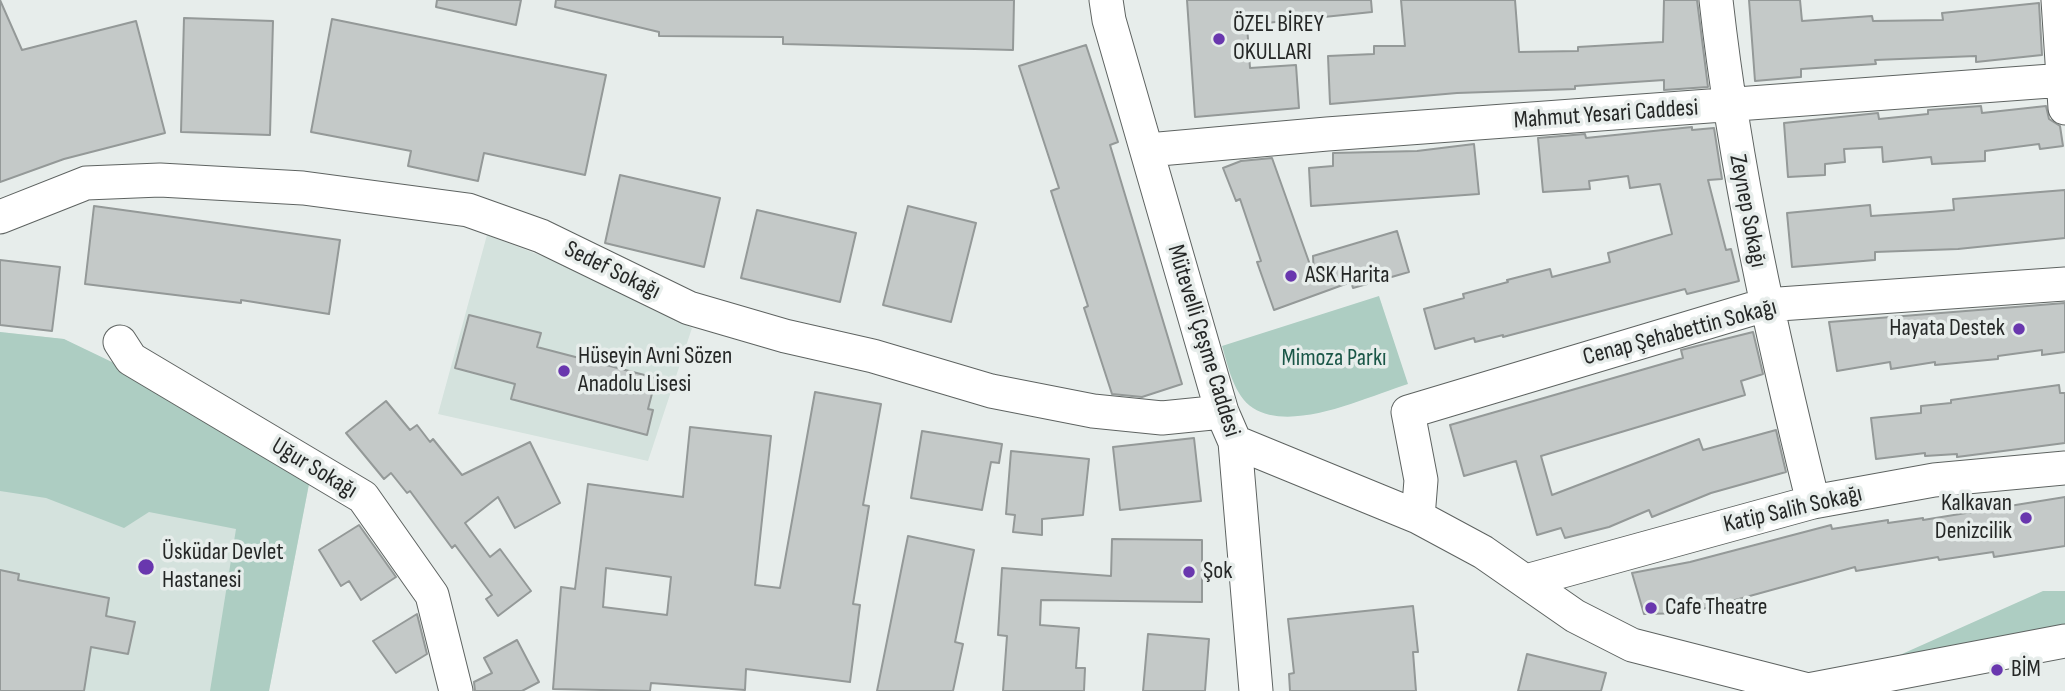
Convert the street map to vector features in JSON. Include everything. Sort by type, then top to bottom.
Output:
[{"type":"street","name":"Mütevelli Çeşme Caddesi","points":[[1106,0],[1109,20],[1222,412],[1235,442],[1256,691]]},
{"type":"street","name":"Zeynep Sokağı","points":[[1716,0],[1728,106],[1765,305],[1813,502]]},
{"type":"street","points":[[2058,0],[2064,89]]},
{"type":"street","name":"Mahmut Yesari Caddesi","points":[[1148,150],[1327,134],[1728,106],[2064,89]]},
{"type":"street","name":"Sedef Sokağı","points":[[0,217],[86,183],[160,180],[303,188],[468,210],[541,236],[689,308],[785,336],[873,356],[991,391],[1093,411],[1162,418],[1222,412]]},
{"type":"street","name":"Cenap Şehabettin Sokağı","points":[[1418,517],[1420,480],[1408,412],[1765,305],[2065,284]]},
{"type":"street","name":"Uğur Sokağı","points":[[120,342],[131,359],[363,497],[432,595],[456,691]]},
{"type":"street","points":[[1235,442],[1418,517],[1527,581],[1575,616],[1632,645],[1807,690],[1857,687],[2065,641]]},
{"type":"street","name":"Katip Salih Sokağı","points":[[1527,581],[1813,502],[1934,480],[2065,468]]},
{"type":"shaded area","name":"Hüseyin Avni Sözen Anadolu Lisesi","points":[[487,235],[576,269],[692,328],[648,461],[438,414]]},
{"type":"shaded area","name":"Üsküdar Devlet Hastanesi","points":[[0,332],[64,339],[309,484],[269,691],[0,691]]},
{"type":"green space","name":"Mimoza Parkı","points":[[1379,296],[1408,384],[1309,415],[1269,415],[1246,403],[1233,380],[1222,346]]},
{"type":"green space","points":[[0,332],[64,339],[237,422],[309,484],[269,691],[210,691],[236,529],[149,512],[124,528],[46,498],[0,491]]},
{"type":"green space","points":[[2043,591],[2065,591],[2065,629],[1855,675]]},
{"type":"building","points":[[0,0],[22,50],[136,21],[165,133],[64,159],[0,182]]},
{"type":"building","points":[[437,0],[521,0],[516,25],[436,7]]},
{"type":"building","points":[[556,0],[1014,0],[1013,50],[783,44],[783,37],[659,36],[659,32],[555,7]]},
{"type":"building","points":[[1187,0],[1371,0],[1372,12],[1247,25],[1250,68],[1296,65],[1299,108],[1195,117]]},
{"type":"building","points":[[1401,0],[1515,0],[1519,52],[1578,51],[1578,47],[1663,42],[1664,0],[1697,0],[1708,87],[1664,90],[1664,80],[1575,86],[1575,89],[1457,93],[1330,104],[1328,56],[1374,54],[1374,46],[1405,46]]},
{"type":"building","points":[[1749,0],[1800,0],[1802,21],[1872,16],[1873,21],[1943,20],[1942,13],[2039,3],[2042,55],[1976,62],[1976,56],[1875,60],[1876,64],[1801,69],[1801,77],[1755,81]]},
{"type":"building","points":[[184,18],[273,21],[270,135],[181,132]]},
{"type":"building","points":[[332,19],[606,75],[585,175],[484,153],[478,181],[408,166],[411,151],[311,132]]},
{"type":"building","points":[[1086,45],[1118,142],[1110,145],[1182,384],[1142,397],[1112,394],[1084,308],[1088,306],[1051,191],[1059,188],[1019,66]]},
{"type":"building","points":[[1981,106],[1982,113],[2046,106],[2049,119],[2060,126],[2063,146],[2040,149],[2039,144],[1985,151],[1985,161],[1932,164],[1931,157],[1883,162],[1882,147],[1844,149],[1845,162],[1825,164],[1825,175],[1788,177],[1784,123],[1878,113],[1879,119],[1928,114],[1928,110]]},
{"type":"building","points":[[1692,127],[1692,130],[1714,128],[1722,179],[1708,180],[1726,250],[1731,249],[1739,281],[1687,294],[1685,289],[1503,337],[1475,342],[1474,338],[1435,349],[1424,309],[1464,298],[1463,294],[1508,282],[1507,280],[1550,269],[1552,277],[1610,262],[1608,253],[1672,234],[1660,184],[1630,188],[1628,176],[1589,181],[1590,189],[1543,192],[1538,138],[1585,134],[1586,138]]},
{"type":"building","points":[[1474,144],[1479,194],[1311,206],[1309,168],[1333,166],[1333,153],[1417,151]]},
{"type":"building","points":[[1272,158],[1314,276],[1313,256],[1397,231],[1409,272],[1353,288],[1351,282],[1274,310],[1257,262],[1261,261],[1240,199],[1236,201],[1223,168],[1241,161]]},
{"type":"building","points":[[620,175],[720,198],[704,267],[605,243]]},
{"type":"building","points":[[2065,190],[2065,238],[1958,249],[1875,252],[1875,260],[1792,267],[1787,213],[1870,205],[1871,216],[1930,212],[1954,210],[1953,199]]},
{"type":"building","points":[[94,206],[340,240],[329,314],[241,300],[241,303],[85,284]]},
{"type":"building","points":[[908,206],[976,223],[951,322],[883,305]]},
{"type":"building","points":[[757,210],[856,233],[840,302],[741,278]]},
{"type":"building","points":[[0,260],[60,267],[52,331],[0,325]]},
{"type":"building","points":[[2065,303],[2065,352],[2042,355],[2042,350],[1998,356],[1998,359],[1935,365],[1935,362],[1891,369],[1890,362],[1837,371],[1829,322]]},
{"type":"building","points":[[469,315],[541,333],[537,347],[656,378],[648,409],[653,410],[647,435],[511,399],[515,384],[455,368]]},
{"type":"building","points":[[1753,332],[1763,374],[1741,381],[1745,395],[1541,456],[1552,495],[1699,439],[1703,450],[1776,430],[1786,472],[1711,493],[1652,517],[1649,510],[1609,527],[1565,538],[1561,528],[1537,535],[1516,461],[1464,476],[1450,425],[1683,358],[1681,350]]},
{"type":"building","points":[[2059,385],[2060,393],[2065,393],[2065,443],[1957,457],[1957,454],[1925,456],[1925,453],[1876,459],[1871,418],[1921,413],[1921,406],[1951,403],[1951,400]]},
{"type":"building","points":[[815,392],[881,404],[863,505],[869,506],[853,604],[860,605],[850,682],[746,669],[745,690],[651,683],[650,691],[553,689],[561,587],[575,589],[588,484],[683,497],[690,427],[771,436],[755,585],[780,588]],"holes":[[[606,568],[671,577],[667,615],[603,607]]]},
{"type":"building","points":[[386,401],[410,430],[417,425],[430,442],[433,439],[462,475],[530,442],[560,503],[515,528],[498,497],[465,523],[490,557],[500,549],[531,591],[498,616],[486,599],[492,595],[455,545],[452,548],[410,491],[407,493],[391,473],[384,479],[346,433]]},
{"type":"building","points":[[922,431],[1002,444],[999,463],[991,462],[982,510],[911,498]]},
{"type":"building","points":[[1194,438],[1201,501],[1120,510],[1113,447]]},
{"type":"building","points":[[1011,451],[1089,459],[1083,515],[1042,519],[1042,535],[1013,532],[1015,515],[1006,514]]},
{"type":"building","points":[[2065,497],[2065,546],[1994,557],[1993,552],[1939,560],[1938,557],[1856,571],[1855,567],[1688,613],[1644,614],[1632,573],[1690,562],[1831,525],[1832,529],[1888,520],[1888,523],[1923,520]]},
{"type":"building","points":[[359,525],[396,577],[361,600],[349,581],[341,586],[319,550]]},
{"type":"building","points":[[908,536],[974,550],[955,642],[963,644],[953,691],[877,691]]},
{"type":"building","points":[[1112,539],[1202,540],[1202,602],[1041,600],[1040,625],[1079,628],[1076,668],[1085,668],[1084,691],[1003,691],[1007,636],[998,635],[1002,568],[1111,576]]},
{"type":"building","points":[[0,570],[19,574],[18,580],[109,598],[106,616],[135,622],[128,654],[91,647],[84,691],[0,691]]},
{"type":"building","points":[[1413,606],[1418,652],[1413,652],[1416,691],[1290,691],[1289,674],[1294,673],[1288,619]]},
{"type":"building","points":[[417,614],[427,654],[396,673],[373,641]]},
{"type":"building","points":[[1148,634],[1209,639],[1205,691],[1143,691]]},
{"type":"building","points":[[517,640],[539,682],[522,691],[475,691],[474,682],[492,673],[484,658]]},
{"type":"building","points":[[1527,654],[1606,673],[1601,691],[1518,691]]},
{"type":"place","name":"ÖZEL BİREY OKULLARI","points":[[1219,39]]},
{"type":"place","name":"ASK Harita","points":[[1291,276]]},
{"type":"place","name":"Hayata Destek","points":[[2019,329]]},
{"type":"place","name":"Hüseyin Avni Sözen Anadolu Lisesi","points":[[564,371]]},
{"type":"place","name":"Kalkavan Denizcilik","points":[[2026,518]]},
{"type":"place","name":"Üsküdar Devlet Hastanesi","points":[[146,567]]},
{"type":"place","name":"Şok","points":[[1189,572]]},
{"type":"place","name":"Cafe Theatre","points":[[1651,608]]},
{"type":"place","name":"BİM","points":[[1997,670]]}]
